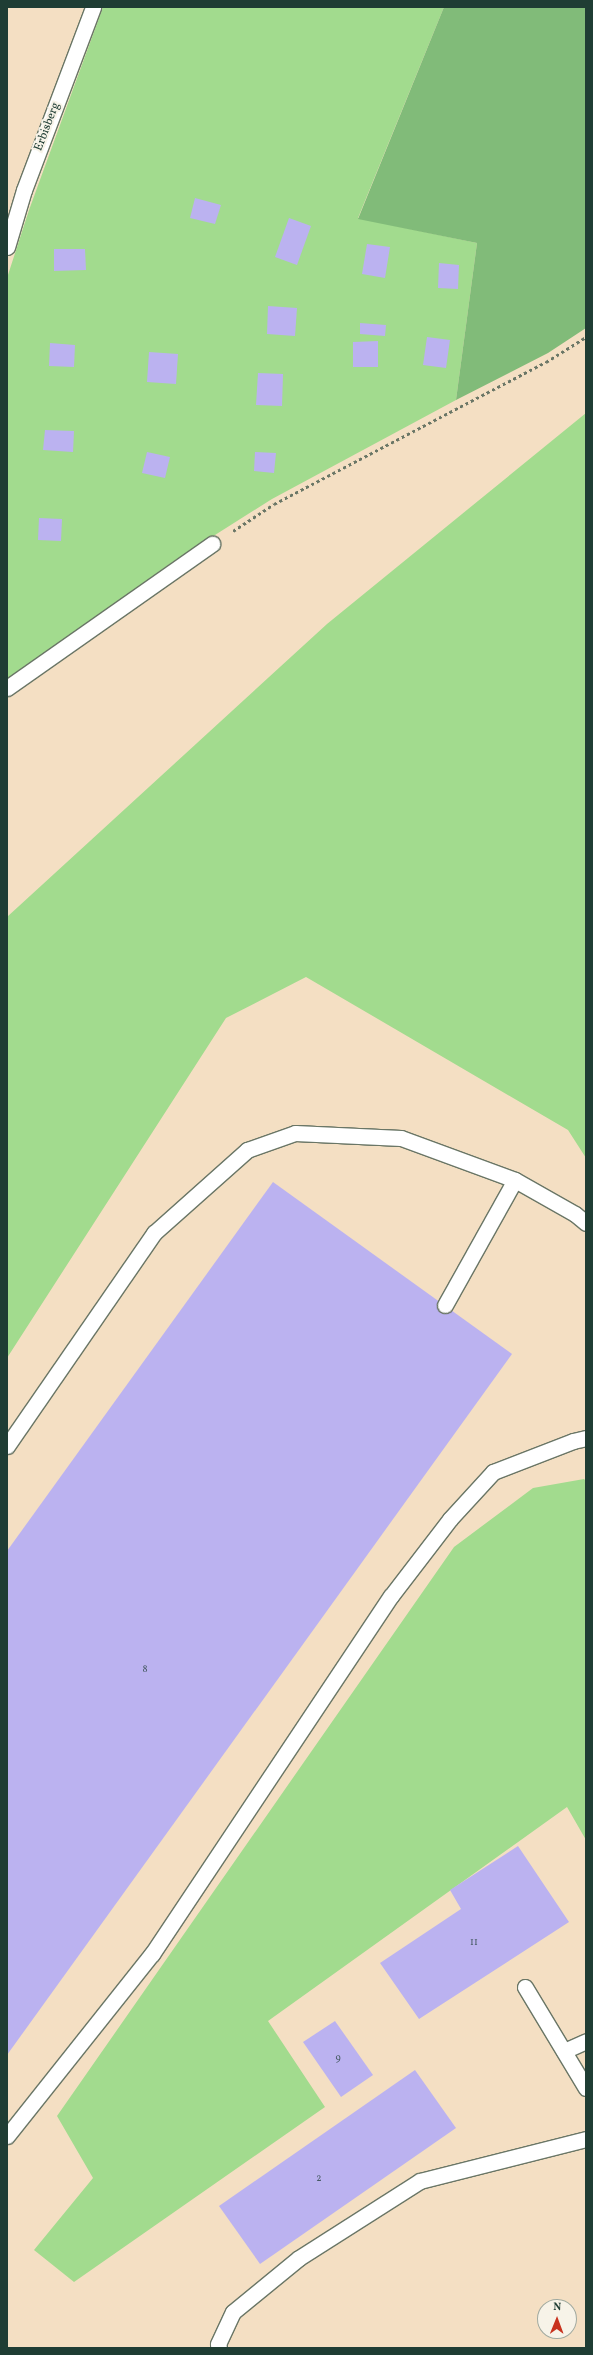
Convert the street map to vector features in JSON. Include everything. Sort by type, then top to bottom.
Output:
[{"type":"lane","name":"Erbisberg","points":[[7,247],[24,190],[93,7]]},
{"type":"lane","points":[[7,688],[212,544]]},
{"type":"lane","points":[[7,1446],[154,1233],[247,1150],[295,1133],[401,1138],[515,1180],[575,1214],[586,1223]]},
{"type":"lane","points":[[445,1305],[515,1180]]},
{"type":"lane","points":[[7,2136],[152,1954],[391,1596],[450,1520],[493,1472],[573,1441],[586,1438]]},
{"type":"lane","points":[[525,1987],[586,2088]]},
{"type":"lane","points":[[564,2051],[586,2042]]},
{"type":"lane","points":[[219,2346],[233,2312],[293,2263],[420,2181],[586,2139]]},
{"type":"path","points":[[212,544],[274,504],[546,362],[586,337]]},
{"type":"green space","points":[[103,7],[444,7],[358,218],[477,243],[456,400],[272,499],[174,561],[7,680],[7,278],[29,210]]},
{"type":"green space","points":[[444,7],[586,7],[586,328],[548,353],[456,400],[477,243],[358,219]]},
{"type":"green space","points":[[586,413],[586,1158],[568,1130],[306,977],[226,1018],[7,1358],[7,917],[327,624]]},
{"type":"green space","points":[[584,1479],[586,1481],[586,1840],[567,1807],[268,2021],[325,2107],[74,2282],[34,2250],[93,2178],[57,2116],[454,1547],[533,1488]]},
{"type":"building","points":[[195,198],[221,205],[215,224],[190,218]]},
{"type":"building","points":[[289,218],[311,226],[297,265],[275,257]]},
{"type":"building","points":[[367,244],[390,247],[385,278],[362,274]]},
{"type":"building","points":[[54,249],[85,249],[86,270],[54,271]]},
{"type":"building","points":[[439,263],[459,265],[458,289],[438,288]]},
{"type":"building","points":[[268,306],[297,308],[295,336],[267,334]]},
{"type":"building","points":[[360,323],[386,325],[385,336],[360,334]]},
{"type":"building","points":[[427,337],[450,340],[446,368],[423,365]]},
{"type":"building","points":[[378,341],[378,367],[353,367],[353,342]]},
{"type":"building","points":[[50,343],[75,345],[74,367],[49,366]]},
{"type":"building","points":[[149,352],[178,354],[176,384],[147,382]]},
{"type":"building","points":[[258,373],[283,374],[282,406],[256,405]]},
{"type":"building","points":[[45,430],[74,431],[73,452],[43,450]]},
{"type":"building","points":[[147,452],[170,457],[165,478],[142,473]]},
{"type":"building","points":[[255,452],[276,453],[274,473],[254,471]]},
{"type":"building","points":[[39,518],[62,519],[61,541],[38,540]]},
{"type":"building","points":[[273,1182],[512,1354],[7,2055],[7,1551]]},
{"type":"building","points":[[518,1846],[569,1922],[419,2019],[380,1963],[461,1909],[450,1890]]},
{"type":"building","points":[[335,2021],[373,2075],[341,2097],[303,2042]]},
{"type":"building","points":[[415,2070],[456,2128],[260,2264],[219,2206]]}]
